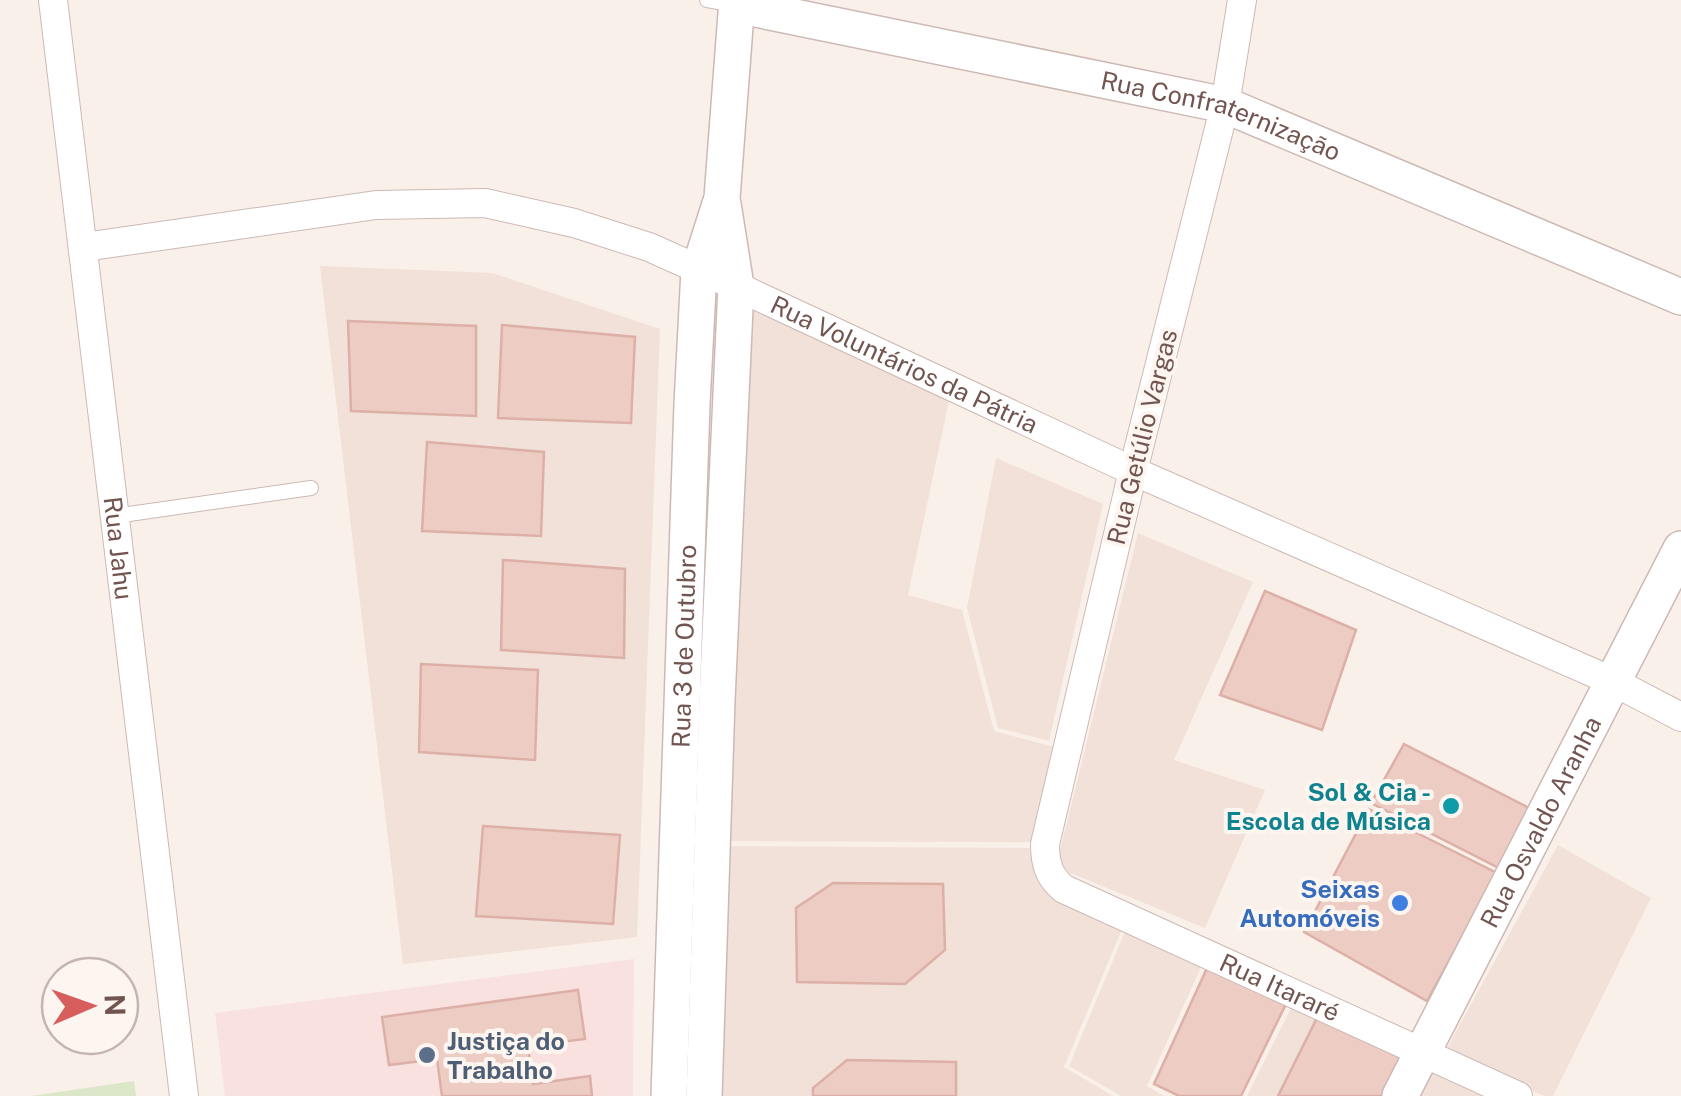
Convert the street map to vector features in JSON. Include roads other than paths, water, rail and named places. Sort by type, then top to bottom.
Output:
[{"type":"street","name":"Rua Jahu","points":[[53,0],[184,1096]]},
{"type":"street","name":"Rua Getúlio Vargas","points":[[1050,872],[1044,860],[1044,844],[1225,106],[1242,0]]},
{"type":"street","name":"Rua Confraternização","points":[[727,2],[1225,106],[1681,297]]},
{"type":"street","name":"Rua 3 de Outubro","points":[[669,1096],[670,1025],[736,286],[722,198],[727,2]]},
{"type":"street","name":"Rua 3 de Outubro","points":[[704,1096],[706,1024],[692,404],[699,270],[722,198]]},
{"type":"street","name":"Rua Voluntários da Pátria","points":[[84,247],[376,205],[484,203],[574,223],[648,247],[736,286],[1133,472],[1612,682],[1681,717]]},
{"type":"street","name":"Rua Osvaldo Aranha","points":[[1400,1096],[1681,549]]},
{"type":"street","name":"Rua Itararé","points":[[1050,872],[1064,889],[1518,1096]]},
{"type":"street","points":[[670,1025],[706,1024]]},
{"type":"lane","points":[[116,516],[311,488]]},
{"type":"place","name":"Sol & Cia - Escola de Música","points":[[1451,806]]},
{"type":"place","name":"Seixas Automóveis","points":[[1400,903]]},
{"type":"place","name":"Justiça do Trabalho","points":[[427,1055]]}]
